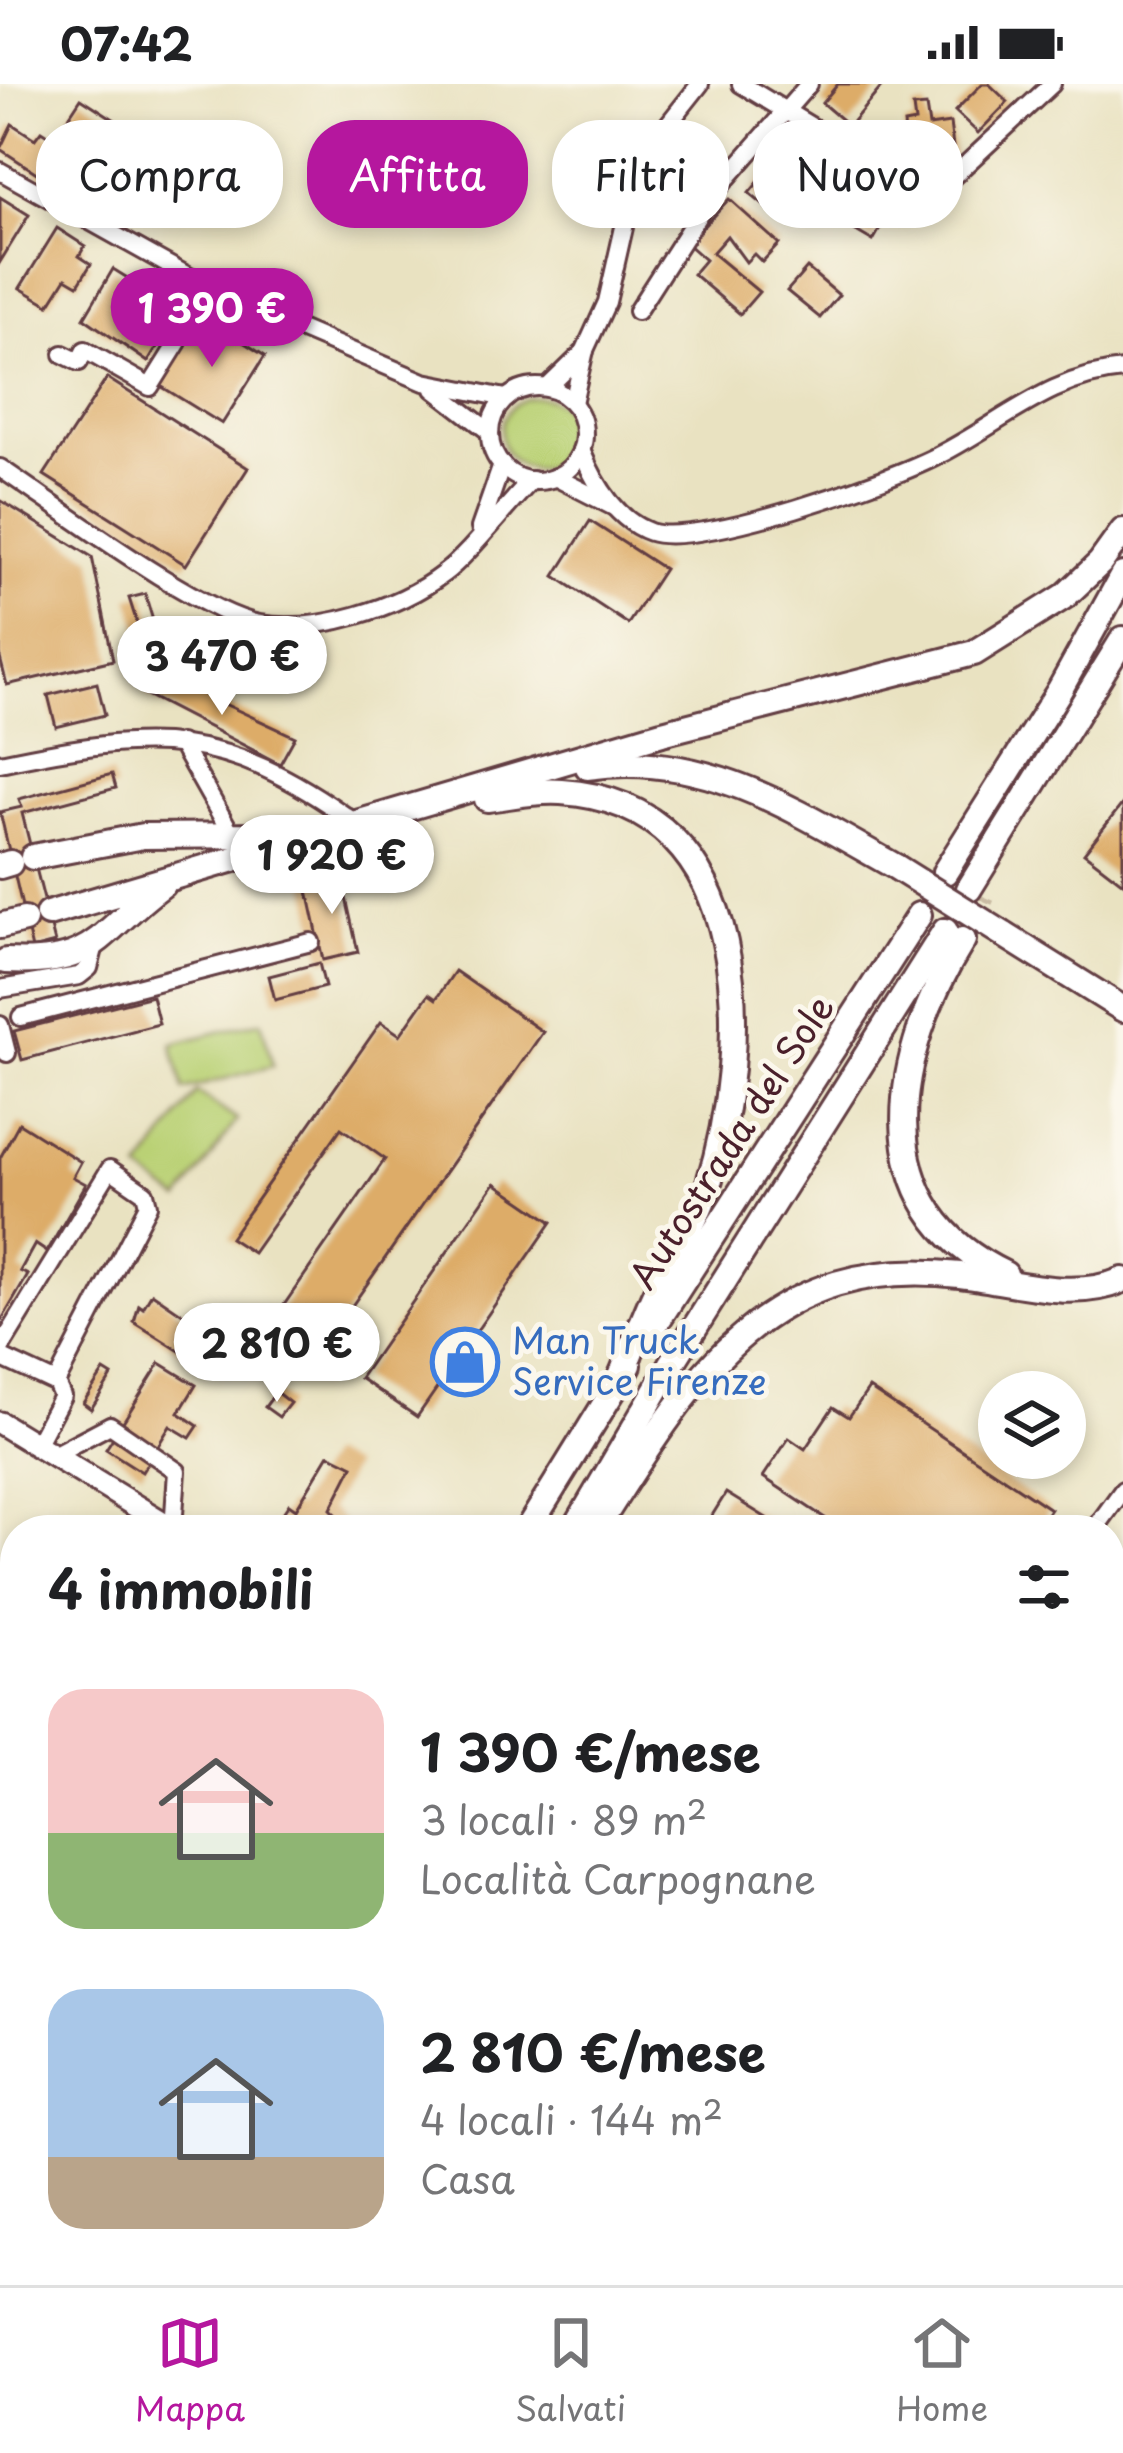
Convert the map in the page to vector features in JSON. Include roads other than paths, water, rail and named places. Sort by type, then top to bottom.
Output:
[{"type":"highway","points":[[24,920],[662,733],[974,652],[1065,596],[1100,563],[1123,531]]},
{"type":"highway","points":[[945,872],[1059,691],[1123,575]]},
{"type":"highway","points":[[976,893],[1123,639]]},
{"type":"highway","points":[[509,780],[626,764],[712,775],[757,790],[896,867],[1123,1010]]},
{"type":"highway","points":[[408,809],[538,792],[610,802],[652,825],[686,859],[721,920],[730,963],[735,1048],[717,1157],[706,1193],[655,1293],[620,1378]]},
{"type":"highway","points":[[14,862],[105,841],[303,835]]},
{"type":"highway","points":[[6,961],[92,956],[175,876]]},
{"type":"highway","name":"Autostrada del Sole","points":[[536,1515],[920,915]]},
{"type":"highway","name":"Autostrada del Sole","points":[[583,1515],[671,1365],[954,935],[916,1027],[904,1087],[904,1140],[918,1189],[934,1218],[963,1249],[1029,1285]]},
{"type":"highway","points":[[604,1515],[680,1395],[730,1345],[829,1284],[885,1272],[1079,1291],[1123,1280]]},
{"type":"main road","points":[[2,1428],[151,1515]]},
{"type":"street","points":[[573,403],[585,350],[607,302],[632,192],[662,132],[700,84]]},
{"type":"street","points":[[741,84],[930,198],[1052,84]]},
{"type":"street","points":[[638,311],[708,200],[809,84]]},
{"type":"street","points":[[0,171],[215,291]]},
{"type":"street","points":[[234,301],[424,382],[506,398]]},
{"type":"street","points":[[63,354],[80,362],[85,350],[150,387],[178,342]]},
{"type":"street","points":[[547,388],[585,350]]},
{"type":"street","points":[[502,465],[532,480],[555,477],[615,508],[635,526],[668,536],[894,477],[946,452],[1066,380],[1123,370]]},
{"type":"street","points":[[424,382],[490,432],[502,465],[478,534]]},
{"type":"street","points":[[490,432],[506,398],[519,390],[547,388],[573,403],[583,425],[581,450],[615,508]]},
{"type":"street","points":[[555,477],[581,450]]},
{"type":"street","points":[[0,468],[214,606],[259,624],[303,625],[392,603],[449,570],[532,480]]},
{"type":"street","points":[[0,764],[103,741],[180,743],[254,765],[354,822]]},
{"type":"street","points":[[180,743],[232,835]]},
{"type":"street","points":[[21,1017],[311,942]]},
{"type":"street","points":[[0,989],[68,980],[92,956]]},
{"type":"street","points":[[92,956],[100,997]]},
{"type":"street","points":[[0,1025],[7,1053]]},
{"type":"street","points":[[44,1450],[61,1400],[56,1383],[148,1205],[145,1193],[110,1168],[0,1353],[56,1383]]},
{"type":"street","points":[[44,1450],[110,1425],[177,1471],[175,1515]]},
{"type":"tunnel","points":[[967,933],[983,896]]},
{"type":"place","name":"Man Truck Service Firenze","points":[[465,1362]]}]
